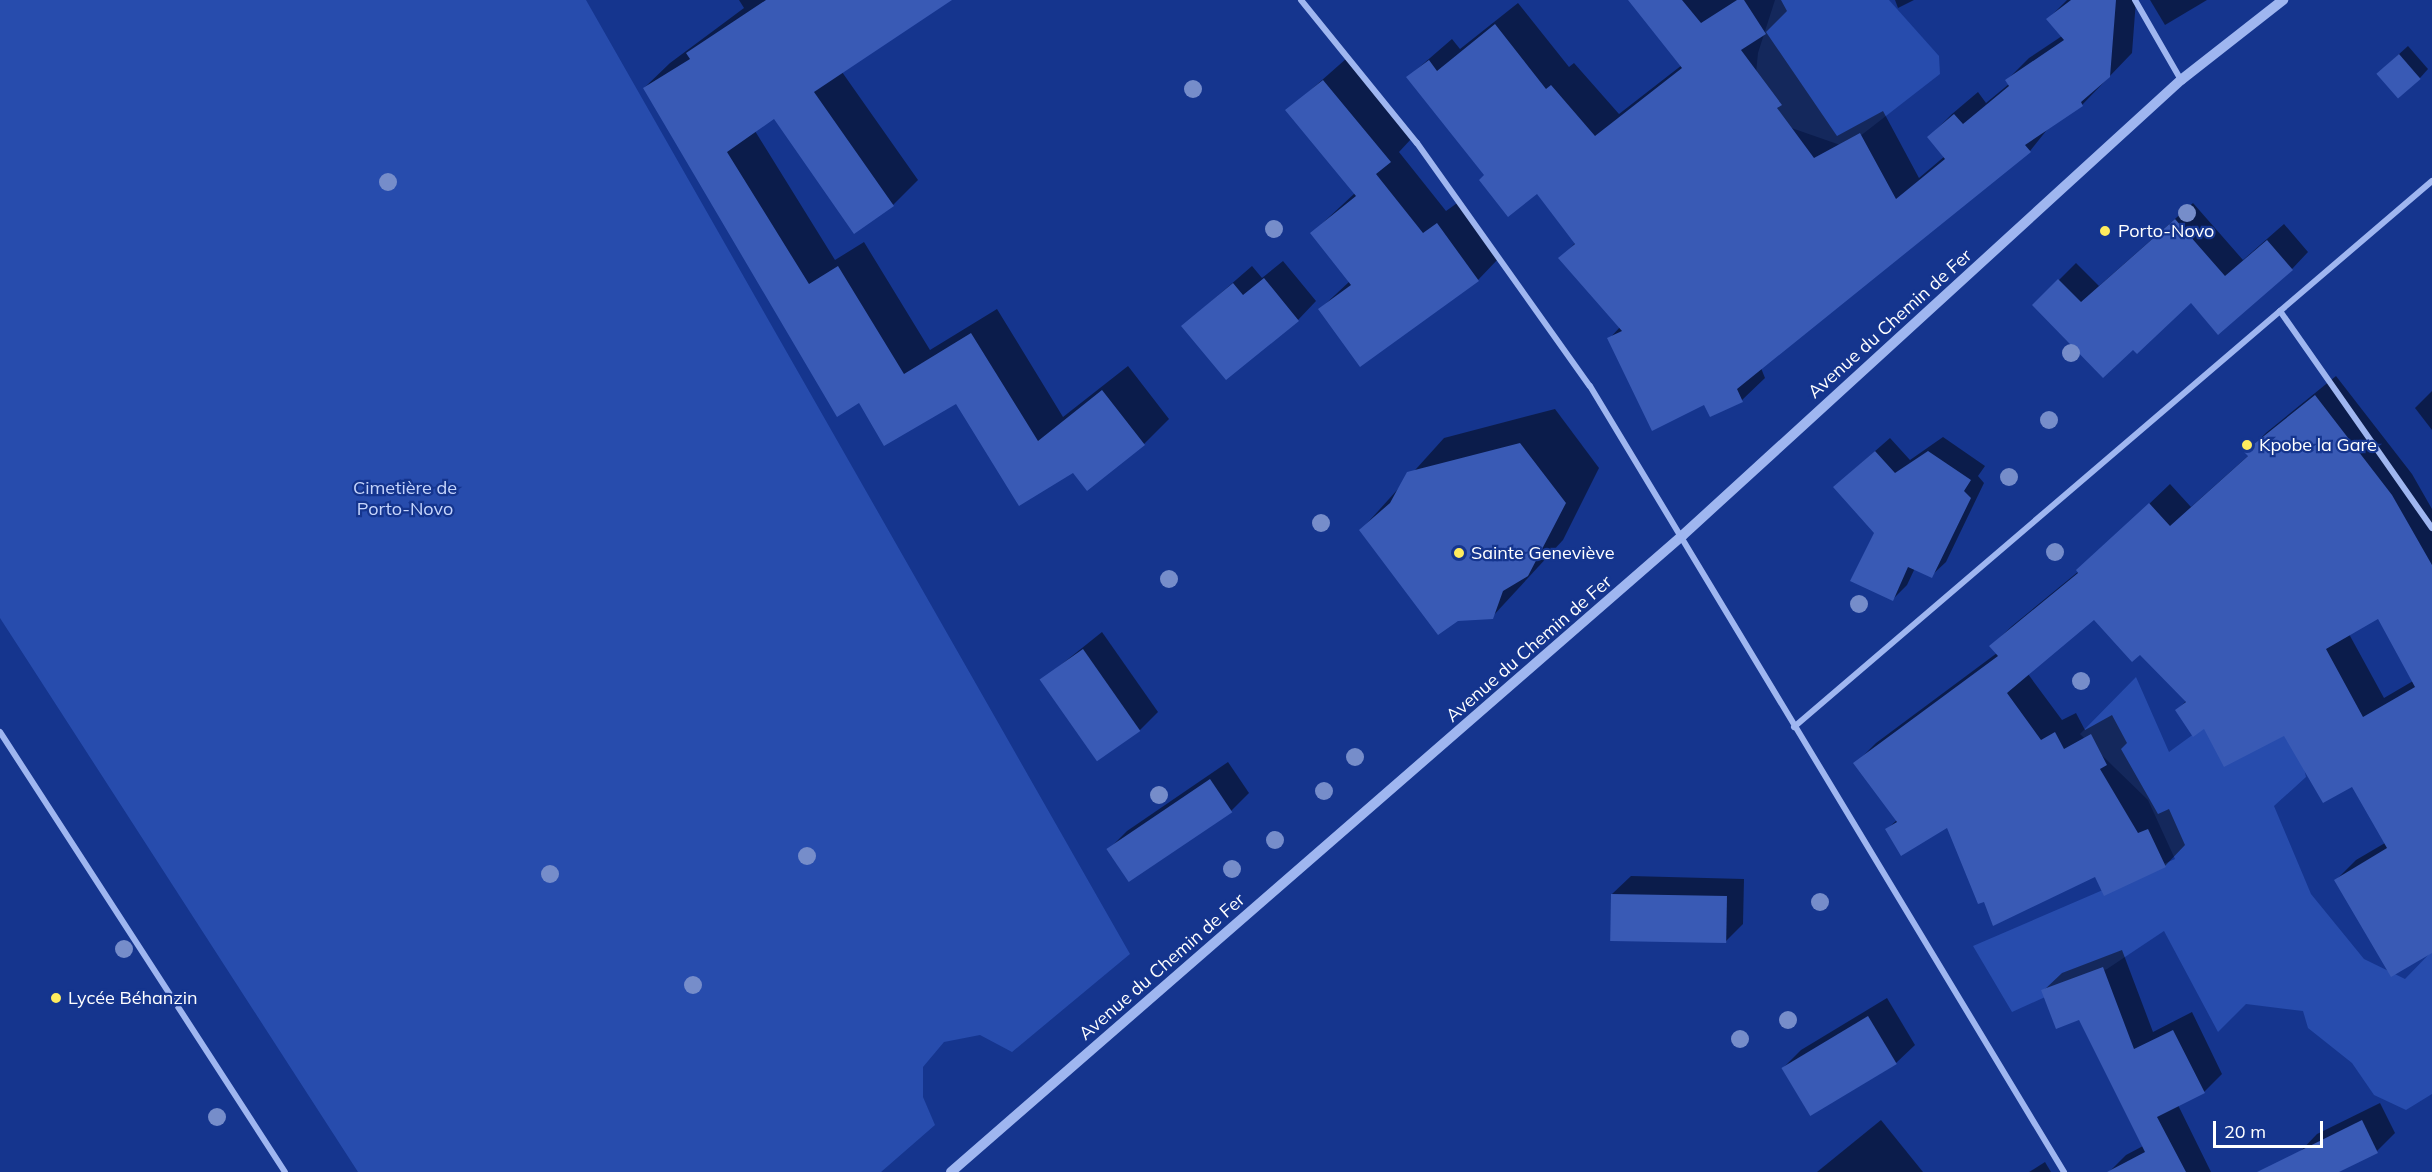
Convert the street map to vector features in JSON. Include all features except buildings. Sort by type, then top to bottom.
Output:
[{"type":"street","points":[[1301,0],[1417,143],[1546,320],[1683,535],[1794,728],[2064,1172]]},
{"type":"street","points":[[2135,0],[2181,80]]},
{"type":"street","name":"Avenue du Chemin de Fer","points":[[951,1172],[1683,535],[2181,80],[2283,0]]},
{"type":"street","points":[[1794,728],[2432,181]]},
{"type":"street","points":[[2280,311],[2432,528]]},
{"type":"street","points":[[0,732],[285,1172]]},
{"type":"green space","name":"Cimetière de Porto-Novo","points":[[0,0],[586,0],[1130,954],[1012,1052],[980,1035],[944,1042],[923,1067],[923,1097],[935,1125],[881,1172],[358,1172],[0,618]]},
{"type":"green space","points":[[1775,0],[1889,0],[1939,56],[1940,74],[1846,147],[1752,114],[1758,53]]},
{"type":"green space","points":[[2136,677],[2169,752],[2268,680],[2293,720],[2306,777],[2274,806],[2311,894],[2364,959],[2405,979],[2432,951],[2432,1094],[2406,1110],[2374,1095],[2352,1063],[2308,1028],[2303,1011],[2246,1004],[2218,1032],[2164,931],[2107,969],[2012,1012],[1973,946],[2175,859],[2148,800],[2080,734]]},
{"type":"place","name":"Porto-Novo","points":[[2105,231]]},
{"type":"place","name":"Kpobe la Gare","points":[[2247,445]]},
{"type":"place","name":"Sainte Geneviève","points":[[1459,553]]},
{"type":"place","name":"Lycée Béhanzin","points":[[56,998]]}]
